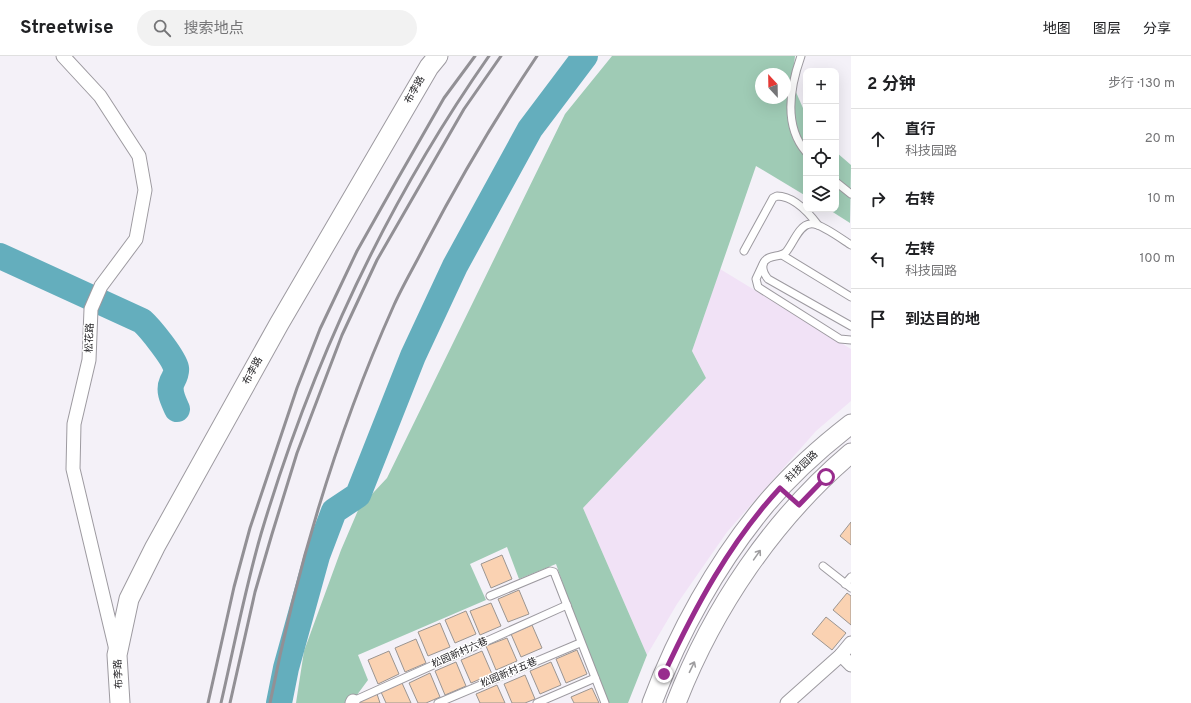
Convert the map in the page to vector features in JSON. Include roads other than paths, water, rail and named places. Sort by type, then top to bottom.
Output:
[{"type":"main road","name":"布李路","points":[[120,703],[117,655],[129,599],[155,547],[279,324],[429,68],[438,56]]},
{"type":"main road","name":"科技园路","points":[[652,703],[686,629],[720,569],[765,505],[814,455],[851,424]]},
{"type":"main road","points":[[676,703],[697,656],[729,597],[763,546],[799,505],[851,453]]},
{"type":"main road","points":[[780,488],[799,505]]},
{"type":"street","name":"松花路","points":[[63,56],[100,96],[139,156],[145,190],[136,239],[101,286],[91,308],[89,360],[74,424],[73,469],[117,655]]},
{"type":"street","points":[[787,703],[841,655],[851,644]]},
{"type":"street","points":[[841,655],[851,665]]},
{"type":"lane","points":[[801,56],[795,73],[790,109],[793,127],[799,144],[803,149]]},
{"type":"lane","points":[[839,184],[851,194]]},
{"type":"lane","points":[[744,252],[774,198],[778,196],[792,200],[818,225],[851,245]]},
{"type":"lane","points":[[818,225],[810,223],[804,227],[786,252],[782,255],[771,257],[763,263],[756,279],[758,287],[840,339],[851,340]]},
{"type":"lane","points":[[782,255],[851,297]]},
{"type":"lane","points":[[763,263],[763,270],[768,278],[851,326]]},
{"type":"lane","points":[[823,566],[848,586],[851,577]]},
{"type":"lane","points":[[490,596],[550,571],[554,572],[557,576],[580,643],[605,703]]},
{"type":"lane","name":"松园新村六巷","points":[[353,702],[567,605]]},
{"type":"lane","name":"松园新村五巷","points":[[438,703],[580,643]]},
{"type":"lane","points":[[537,703],[595,678]]},
{"type":"waterway","points":[[279,703],[286,668],[317,556],[334,511],[358,495],[413,356],[455,266],[530,129],[585,56]]},
{"type":"waterway","points":[[0,256],[142,321],[161,343],[171,357],[176,368],[171,389],[177,409]]},
{"type":"railway","points":[[208,703],[234,587],[250,528],[297,388],[320,329],[357,251],[397,180],[444,98],[475,56]]},
{"type":"railway","points":[[221,703],[261,534],[281,470],[328,346],[385,227],[417,169],[489,56]]},
{"type":"railway","points":[[230,703],[255,592],[272,534],[297,453],[342,335],[377,260],[464,109],[501,56]]},
{"type":"railway","points":[[270,703],[306,551],[337,451],[373,353],[398,298],[451,197],[478,149],[537,56]]}]
